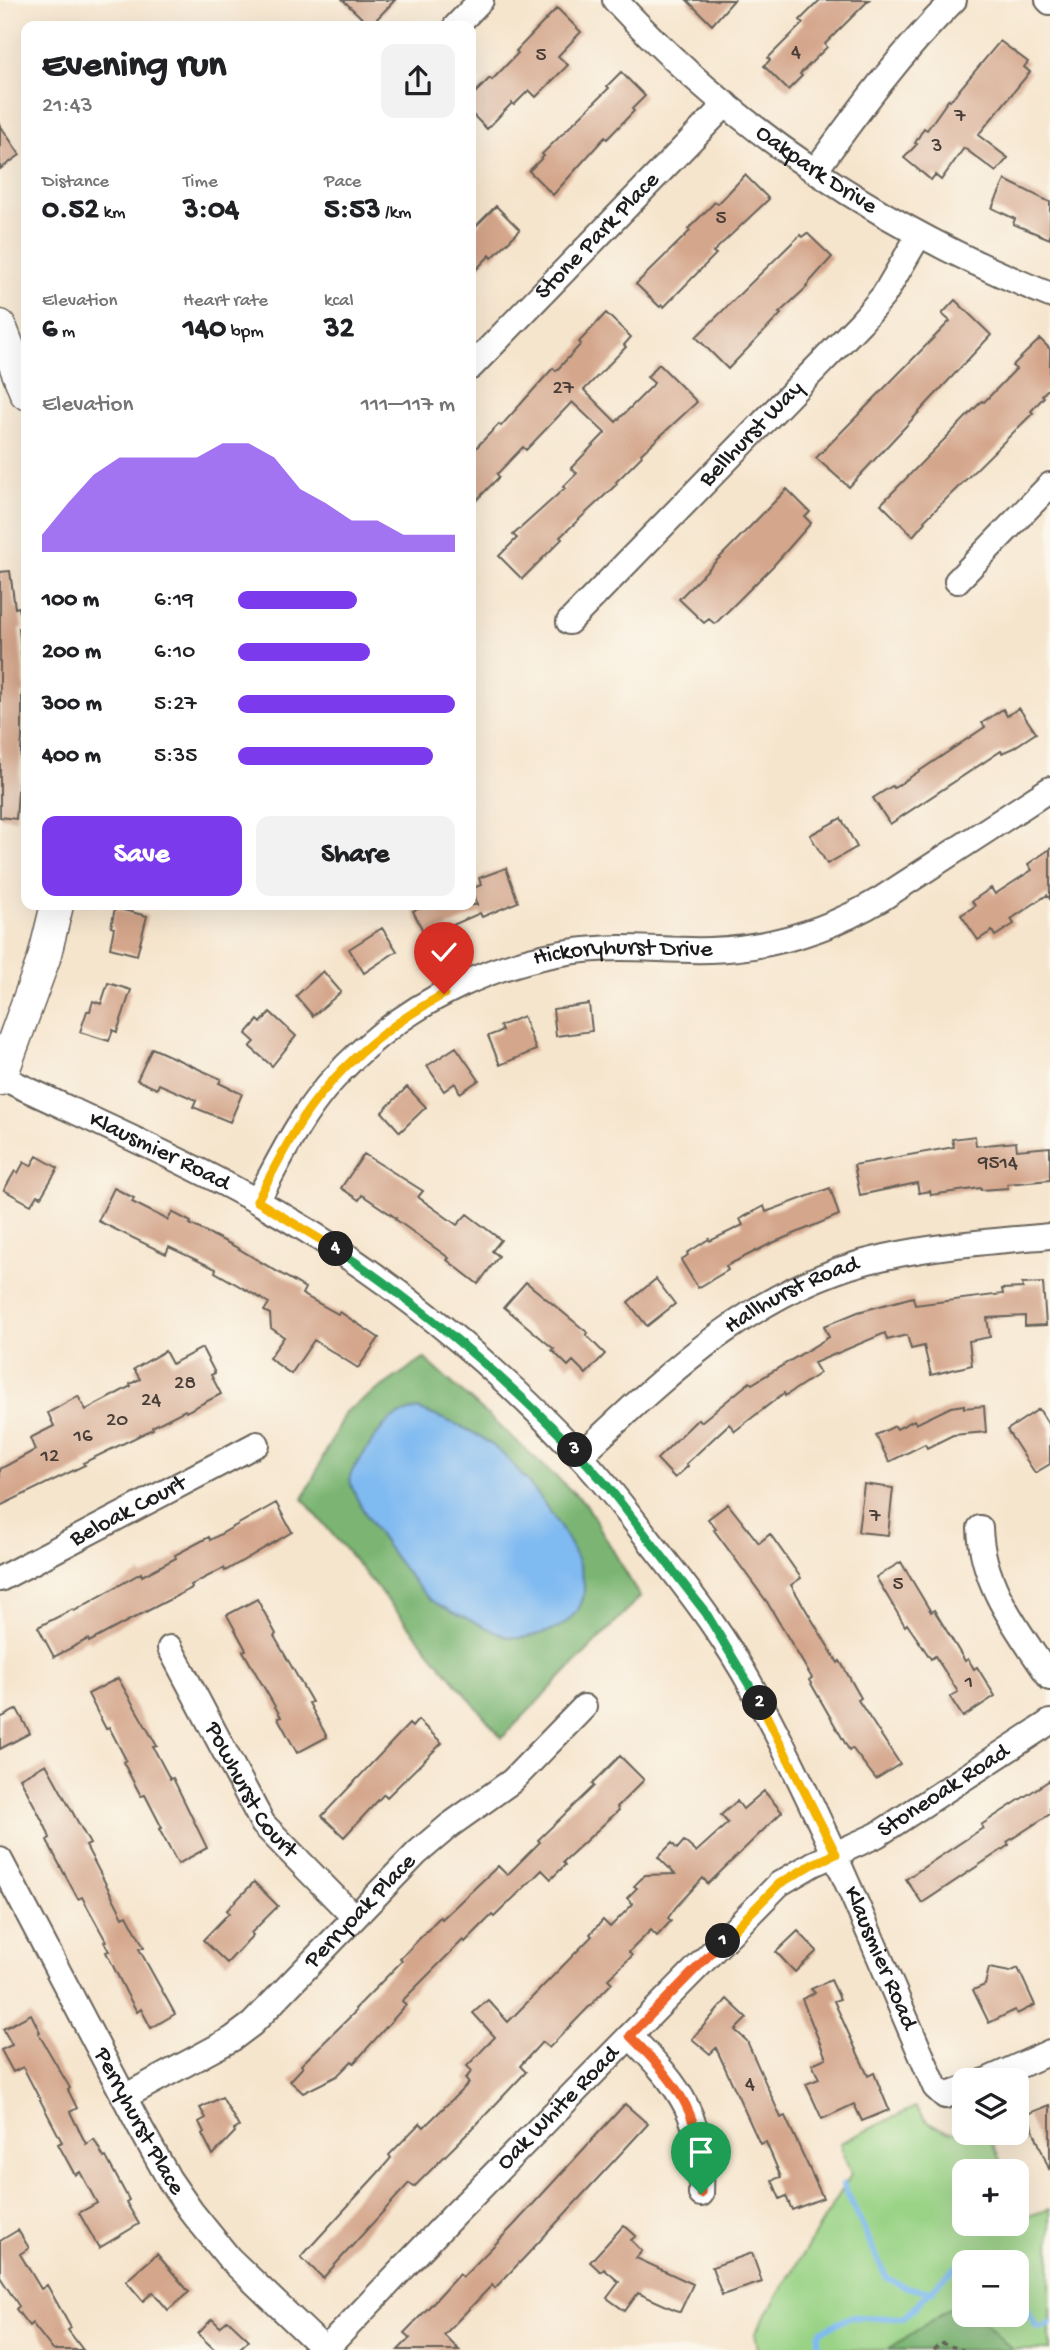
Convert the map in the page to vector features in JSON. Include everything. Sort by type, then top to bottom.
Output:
[{"type":"street","points":[[461,21],[481,0]]},
{"type":"street","name":"Oakpark Drive","points":[[615,0],[654,41],[726,104],[815,171],[919,235],[1050,295]]},
{"type":"street","points":[[815,171],[874,89],[916,38],[954,0]]},
{"type":"street","name":"Stone Park Place","points":[[476,362],[726,104]]},
{"type":"street","name":"Bellhurst Way","points":[[569,622],[861,322],[884,295],[919,235]]},
{"type":"street","points":[[0,326],[21,380]]},
{"type":"street","points":[[957,581],[1050,485]]},
{"type":"street","name":"Hickoryhurst Drive","points":[[257,1201],[290,1139],[329,1084],[393,1025],[444,994],[496,970],[562,953],[621,948],[737,949],[809,933],[854,915],[881,899],[1050,789]]},
{"type":"street","points":[[0,1078],[39,971],[56,910]]},
{"type":"street","name":"Klausmier Road","points":[[0,1078],[221,1181],[362,1266],[435,1321],[513,1389],[580,1456],[609,1488],[698,1603],[730,1650],[770,1721],[836,1854],[935,2087],[952,2092]]},
{"type":"street","name":"Hallhurst Road","points":[[580,1456],[670,1372],[711,1339],[760,1308],[809,1283],[883,1257],[929,1248],[1050,1236]]},
{"type":"street","name":"Beloak Court","points":[[0,1579],[257,1444]]},
{"type":"street","points":[[980,1528],[981,1544],[992,1586],[1050,1678]]},
{"type":"street","name":"Powhurst Court","points":[[170,1648],[263,1824],[354,1917]]},
{"type":"street","name":"Perryoak Place","points":[[124,2097],[232,2039],[252,2024],[436,1836],[512,1781],[584,1707]]},
{"type":"street","name":"Stoneoak Road","points":[[836,1854],[877,1835],[1050,1722]]},
{"type":"street","name":"Oak White Road","points":[[325,2350],[779,1884],[836,1854]]},
{"type":"street","name":"Perryhurst Place","points":[[0,1860],[169,2179],[211,2239],[325,2350]]},
{"type":"street","points":[[630,2036],[675,2085],[692,2114],[699,2137],[701,2194]]},
{"type":"street","points":[[1014,2068],[1050,2052]]},
{"type":"path","points":[[934,2350],[941,2343],[963,2350]]},
{"type":"green space","points":[[424,1358],[586,1504],[640,1597],[502,1738],[303,1499],[345,1412]]},
{"type":"green space","points":[[915,2107],[930,2123],[952,2132],[952,2145],[993,2145],[1000,2159],[952,2159],[952,2236],[1029,2236],[1029,2216],[1050,2209],[1050,2350],[758,2350],[755,2333],[851,2175],[840,2143]]},
{"type":"green space","points":[[952,2307],[952,2327],[990,2327],[1012,2350],[887,2350]]},
{"type":"water","points":[[418,1409],[460,1426],[498,1450],[524,1477],[553,1516],[576,1557],[584,1592],[580,1606],[565,1623],[552,1630],[524,1638],[499,1634],[430,1599],[382,1540],[359,1502],[350,1476],[372,1441],[388,1422],[400,1414]]},
{"type":"building","points":[[343,0],[395,0],[375,21],[365,21]]},
{"type":"building","points":[[687,0],[734,0],[712,25]]},
{"type":"building","points":[[820,0],[869,0],[825,44],[827,47],[788,90],[764,66],[770,60],[768,58],[803,23],[800,20]]},
{"type":"building","points":[[557,8],[581,32],[558,56],[568,65],[536,97],[529,90],[487,129],[476,118],[476,92],[490,78],[492,80],[518,53],[516,51]]},
{"type":"building","points":[[1000,41],[1028,62],[1024,67],[1030,72],[978,135],[1008,158],[996,172],[964,148],[941,180],[935,175],[931,180],[904,158],[917,144],[915,143],[924,128],[927,130],[949,99],[950,101]]},
{"type":"building","points":[[621,72],[645,96],[632,109],[634,111],[607,139],[605,137],[553,195],[529,171],[544,156],[542,154],[609,88],[607,86]]},
{"type":"building","points":[[0,125],[20,155],[0,169]]},
{"type":"building","points":[[745,175],[769,199],[713,252],[716,254],[664,307],[660,307],[636,284],[690,231],[688,229],[715,202],[718,204]]},
{"type":"building","points":[[1005,180],[1050,202],[1050,239],[1013,224],[1015,219],[992,208]]},
{"type":"building","points":[[496,206],[520,230],[476,270],[476,226]]},
{"type":"building","points":[[807,233],[832,257],[728,369],[696,337],[800,235],[802,237]]},
{"type":"building","points":[[955,300],[991,335],[849,487],[816,458],[950,321],[942,314]]},
{"type":"building","points":[[606,313],[631,337],[624,345],[626,347],[584,390],[616,422],[652,386],[654,383],[647,377],[659,364],[697,402],[641,454],[617,484],[560,537],[562,539],[522,579],[499,556],[517,538],[513,535],[565,488],[563,487],[577,473],[571,468],[605,433],[572,402],[526,450],[523,447],[476,501],[476,448],[499,424],[501,426],[553,368],[556,371],[581,344],[579,342]]},
{"type":"building","points":[[1040,339],[1050,349],[1050,387],[1042,395],[1044,397],[1031,411],[1033,413],[924,521],[913,536],[881,504],[1016,369],[1012,366]]},
{"type":"building","points":[[787,489],[810,512],[805,517],[811,523],[715,624],[709,619],[704,623],[679,599]]},
{"type":"building","points":[[10,571],[15,608],[19,607],[21,621],[21,751],[16,819],[0,817],[0,572]]},
{"type":"building","points":[[1019,708],[1036,733],[1013,748],[1002,753],[1001,751],[890,824],[873,798],[892,786],[894,788],[985,727],[982,723],[1003,709],[1007,716]]},
{"type":"building","points":[[841,818],[857,847],[827,864],[810,835]]},
{"type":"building","points":[[1050,849],[1050,899],[1047,895],[1011,919],[1014,924],[995,936],[992,931],[978,940],[961,915],[975,906],[972,901],[991,888],[995,894],[1032,870],[1028,864]]},
{"type":"building","points":[[506,868],[518,902],[482,917],[480,913],[426,937],[413,911],[476,910],[476,887],[481,885],[479,878]]},
{"type":"building","points":[[115,910],[147,916],[137,955],[110,948],[114,928],[111,927]]},
{"type":"building","points":[[382,928],[397,951],[364,973],[349,949]]},
{"type":"building","points":[[323,971],[341,992],[313,1016],[296,996]]},
{"type":"building","points":[[108,983],[131,990],[117,1032],[113,1030],[109,1041],[80,1032],[93,1001],[101,1004]]},
{"type":"building","points":[[589,1004],[592,1031],[556,1036],[553,1009]]},
{"type":"building","points":[[270,1012],[296,1036],[272,1066],[250,1047],[255,1042],[246,1034],[258,1020],[261,1023]]},
{"type":"building","points":[[523,1016],[536,1050],[500,1065],[488,1036],[502,1031],[500,1026]]},
{"type":"building","points":[[456,1047],[479,1080],[460,1093],[455,1083],[444,1091],[427,1066]]},
{"type":"building","points":[[152,1048],[221,1079],[219,1083],[242,1094],[230,1122],[193,1107],[196,1100],[159,1084],[157,1089],[137,1080]]},
{"type":"building","points":[[407,1087],[426,1107],[400,1132],[382,1112]]},
{"type":"building","points":[[975,1136],[976,1146],[1016,1142],[1017,1150],[1050,1147],[1050,1180],[1007,1184],[1008,1188],[981,1188],[931,1195],[930,1191],[919,1193],[917,1183],[860,1195],[854,1165],[954,1147],[952,1139]]},
{"type":"building","points":[[364,1154],[423,1191],[418,1197],[457,1225],[467,1214],[501,1240],[492,1251],[499,1256],[478,1284],[396,1218],[362,1195],[359,1200],[341,1188]]},
{"type":"building","points":[[37,1156],[58,1168],[41,1197],[37,1195],[31,1205],[4,1190],[15,1171],[18,1173],[24,1162],[31,1166]]},
{"type":"building","points":[[114,1188],[134,1198],[132,1202],[168,1220],[172,1212],[232,1245],[305,1288],[302,1294],[338,1314],[340,1312],[379,1338],[358,1368],[314,1340],[291,1374],[269,1358],[284,1337],[271,1328],[270,1314],[264,1311],[269,1303],[215,1272],[216,1269],[169,1247],[166,1254],[98,1221]]},
{"type":"building","points":[[830,1188],[839,1215],[726,1266],[728,1270],[698,1288],[681,1260],[687,1253],[709,1239],[710,1241],[743,1225],[740,1219],[764,1206],[766,1212]]},
{"type":"building","points":[[656,1279],[675,1304],[647,1326],[628,1302]]},
{"type":"building","points":[[526,1282],[588,1333],[586,1335],[605,1354],[586,1374],[573,1361],[568,1366],[552,1350],[554,1349],[504,1307]]},
{"type":"building","points":[[1043,1283],[1046,1325],[1025,1326],[1025,1316],[987,1318],[990,1337],[969,1341],[972,1365],[931,1375],[924,1346],[911,1349],[907,1335],[887,1340],[885,1333],[814,1363],[820,1373],[785,1396],[784,1393],[735,1431],[729,1424],[686,1464],[688,1466],[675,1478],[657,1459],[698,1419],[701,1422],[750,1382],[752,1384],[829,1337],[824,1326],[858,1312],[913,1297],[915,1305],[1003,1294],[1002,1289]]},
{"type":"building","points":[[202,1348],[215,1373],[211,1375],[221,1394],[0,1506],[0,1469],[35,1450],[30,1438],[54,1426],[48,1413],[78,1396],[86,1410],[131,1386],[130,1384],[140,1379],[134,1369],[165,1351],[172,1364]]},
{"type":"building","points":[[964,1405],[964,1408],[984,1406],[986,1432],[953,1435],[927,1448],[925,1444],[889,1462],[876,1435],[895,1426],[897,1429],[914,1420],[916,1424],[951,1407]]},
{"type":"building","points":[[1039,1409],[1050,1427],[1050,1464],[1035,1473],[1007,1430]]},
{"type":"building","points":[[864,1484],[893,1488],[888,1535],[858,1532]]},
{"type":"building","points":[[276,1503],[292,1532],[225,1571],[224,1568],[191,1585],[192,1588],[89,1642],[88,1639],[54,1657],[38,1627],[73,1609],[74,1611],[141,1573],[142,1576],[176,1558],[175,1555],[209,1537],[210,1540]]},
{"type":"building","points":[[728,1504],[759,1543],[770,1534],[801,1578],[791,1585],[838,1663],[840,1661],[861,1698],[858,1700],[900,1764],[876,1779],[852,1748],[849,1750],[809,1680],[812,1678],[767,1602],[708,1519]]},
{"type":"building","points":[[901,1562],[965,1661],[968,1659],[974,1669],[977,1667],[995,1696],[963,1717],[950,1697],[958,1692],[935,1656],[931,1659],[907,1624],[905,1626],[876,1577]]},
{"type":"building","points":[[257,1599],[276,1634],[274,1636],[312,1702],[309,1703],[327,1737],[297,1753],[227,1615]]},
{"type":"building","points":[[118,1678],[157,1746],[153,1747],[170,1779],[173,1778],[207,1848],[178,1864],[145,1795],[141,1796],[123,1762],[126,1760],[109,1727],[106,1729],[88,1694]]},
{"type":"building","points":[[17,1709],[30,1733],[0,1749],[0,1718]]},
{"type":"building","points":[[418,1720],[442,1743],[387,1797],[384,1794],[344,1837],[322,1816],[409,1724],[412,1727]]},
{"type":"building","points":[[620,1756],[644,1780],[617,1807],[619,1810],[563,1862],[565,1865],[551,1879],[542,1870],[494,1917],[492,1915],[465,1942],[463,1940],[402,2001],[406,2005],[354,2063],[352,2061],[337,2076],[303,2093],[290,2081],[303,2067],[301,2065],[356,2011],[440,1917],[442,1919],[498,1866],[507,1875]]},
{"type":"building","points":[[46,1764],[90,1844],[86,1846],[123,1917],[127,1915],[144,1947],[139,1949],[175,2014],[151,2028],[141,2009],[137,2012],[127,1994],[106,1952],[109,1951],[104,1942],[106,1941],[82,1897],[78,1899],[57,1860],[47,1840],[50,1838],[46,1828],[20,1778]]},
{"type":"building","points":[[1050,1780],[1050,1814],[922,1903],[906,1879]]},
{"type":"building","points":[[764,1791],[782,1812],[708,1884],[703,1878],[676,1907],[668,1918],[671,1921],[657,1936],[651,1930],[629,1952],[632,1956],[608,1979],[612,1983],[549,2048],[542,2042],[520,2066],[526,2072],[414,2187],[409,2183],[323,2278],[301,2257],[391,2158],[389,2155],[420,2123],[424,2127],[469,2083],[465,2079],[472,2071],[467,2066],[495,2037],[473,2013],[488,2000],[508,2022],[592,1936],[590,1934],[603,1920],[610,1927],[633,1904],[627,1898],[645,1875],[675,1874],[658,1857],[672,1843],[677,1849],[684,1841],[696,1852],[728,1823],[721,1815],[737,1801],[743,1809]]},
{"type":"building","points":[[254,1882],[278,1906],[251,1933],[253,1935],[227,1963],[203,1940]]},
{"type":"building","points":[[798,1931],[817,1951],[795,1972],[776,1952]]},
{"type":"building","points":[[989,1968],[1010,1972],[1018,1968],[1035,2005],[1017,2014],[1015,2010],[989,2023],[973,1990],[985,1985]]},
{"type":"building","points":[[831,1980],[840,1999],[834,2001],[868,2076],[874,2073],[889,2110],[862,2121],[854,2104],[822,2119],[806,2084],[819,2079],[812,2064],[826,2058],[802,1999],[815,1993],[811,1989]]},
{"type":"building","points":[[727,1999],[747,2018],[735,2030],[747,2041],[781,2118],[785,2116],[823,2198],[792,2210],[786,2196],[780,2199],[772,2180],[781,2177],[766,2142],[760,2144],[716,2048],[710,2054],[692,2039]]},
{"type":"building","points":[[31,2014],[40,2032],[38,2033],[70,2088],[68,2090],[77,2108],[70,2112],[86,2144],[94,2139],[104,2158],[106,2157],[139,2224],[99,2248],[79,2213],[97,2203],[80,2172],[75,2175],[58,2144],[62,2142],[23,2067],[13,2072],[1,2050],[12,2045],[3,2029]]},
{"type":"building","points":[[222,2097],[239,2127],[213,2155],[202,2134],[204,2132],[199,2122],[206,2118],[200,2108]]},
{"type":"building","points":[[625,2104],[648,2124],[495,2288],[492,2285],[444,2335],[459,2350],[398,2350],[410,2338],[404,2333],[459,2274],[463,2277],[513,2226]]},
{"type":"building","points":[[1050,2105],[1049,2169],[1029,2119],[1029,2113]]},
{"type":"building","points":[[624,2225],[636,2236],[631,2240],[642,2251],[636,2258],[693,2284],[680,2312],[638,2293],[625,2311],[607,2298],[619,2282],[604,2269],[601,2272],[590,2262]]},
{"type":"building","points":[[18,2230],[29,2248],[20,2254],[41,2289],[47,2285],[71,2328],[68,2330],[83,2350],[53,2350],[32,2323],[29,2326],[16,2309],[19,2306],[0,2277],[0,2241]]},
{"type":"building","points":[[752,2253],[762,2282],[722,2295],[712,2267]]},
{"type":"building","points":[[157,2254],[189,2292],[168,2310],[153,2292],[143,2301],[126,2281]]},
{"type":"building","points":[[212,2319],[220,2327],[228,2320],[249,2340],[238,2350],[215,2350],[198,2334]]},
{"type":"waterway","points":[[843,2184],[886,2277],[908,2287],[933,2291]]},
{"type":"waterway","points":[[818,2350],[821,2331],[851,2317],[904,2318],[952,2270]]},
{"type":"waterway","points":[[1029,2313],[1036,2326],[1043,2327],[1050,2323]]},
{"type":"route","points":[[444,994],[393,1025],[329,1084],[290,1139],[257,1201],[308,1231],[398,1291],[472,1351],[551,1426],[609,1488],[706,1613],[730,1650],[776,1732],[836,1854],[779,1884],[630,2036],[675,2085],[692,2114],[699,2137],[701,2194]]}]
